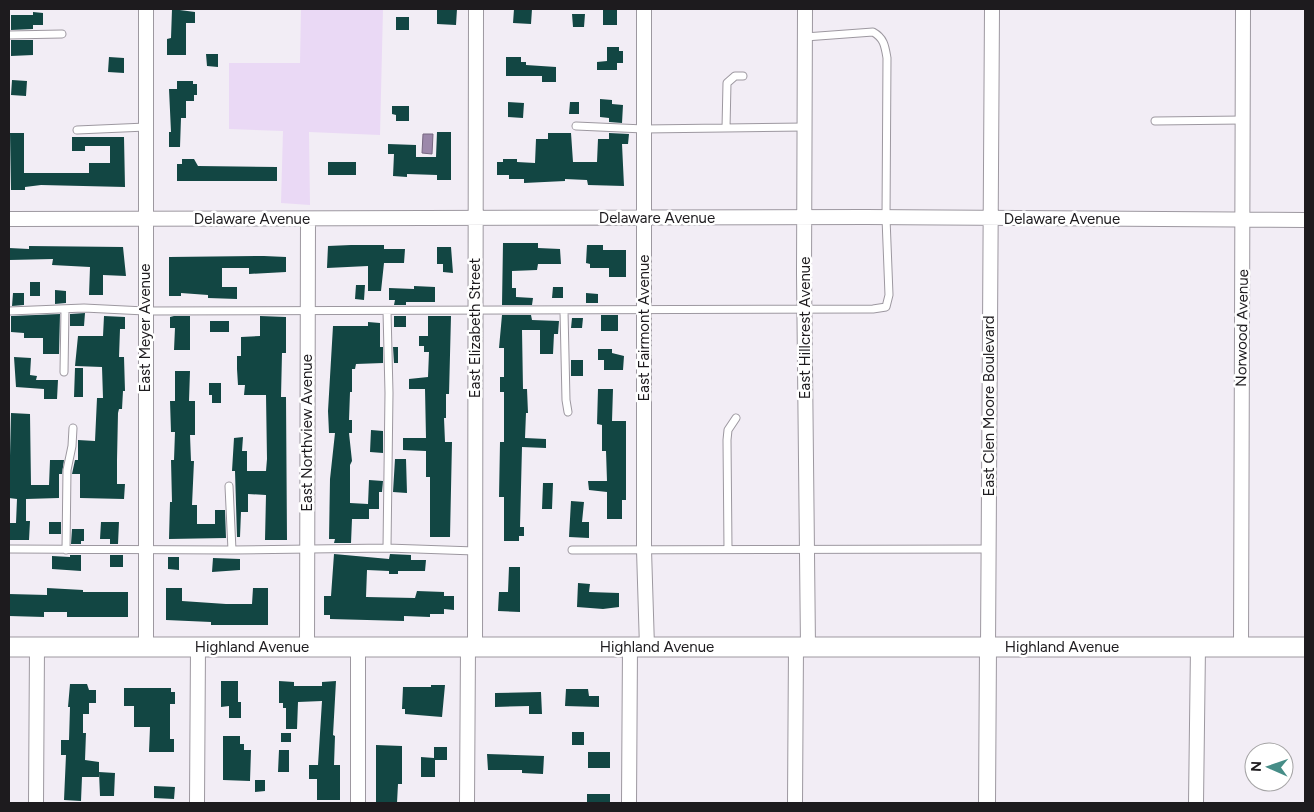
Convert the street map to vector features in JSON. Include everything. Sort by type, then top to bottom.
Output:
[{"type":"main road","name":"Highland Avenue","points":[[9,647],[1305,647]]},
{"type":"street","name":"East Meyer Avenue","points":[[146,9],[146,647]]},
{"type":"street","name":"East Elizabeth Street","points":[[467,803],[475,551],[476,9]]},
{"type":"street","name":"East Fairmont Avenue","points":[[629,803],[644,550],[644,9]]},
{"type":"street","name":"East Hillcrest Avenue","points":[[795,803],[806,549],[805,9]]},
{"type":"street","name":"East Clen Moore Boulevard","points":[[987,803],[992,9]]},
{"type":"street","name":"Norwood Avenue","points":[[1241,647],[1243,9]]},
{"type":"street","name":"Delaware Avenue","points":[[9,219],[886,218],[1305,220]]},
{"type":"street","name":"East Northview Avenue","points":[[307,647],[308,219]]},
{"type":"street","points":[[36,803],[37,647]]},
{"type":"street","points":[[197,803],[198,647]]},
{"type":"street","points":[[358,647],[358,803]]},
{"type":"street","points":[[1196,803],[1198,647]]},
{"type":"lane","points":[[9,311],[65,309],[145,311],[644,310],[886,307],[889,295],[886,218],[888,67],[884,42],[880,35],[873,32],[805,37]]},
{"type":"lane","points":[[9,35],[62,34]]},
{"type":"lane","points":[[726,128],[727,83],[735,76],[743,76]]},
{"type":"lane","points":[[1154,121],[1243,120]]},
{"type":"lane","points":[[576,126],[644,129],[805,127]]},
{"type":"lane","points":[[77,130],[146,127]]},
{"type":"lane","points":[[64,372],[65,309]]},
{"type":"lane","points":[[564,310],[566,400],[568,412]]},
{"type":"lane","points":[[386,548],[389,393],[387,311]]},
{"type":"lane","points":[[728,549],[727,440],[728,430],[736,418]]},
{"type":"lane","points":[[66,550],[66,470],[72,446],[73,428]]},
{"type":"lane","points":[[229,486],[232,550]]},
{"type":"lane","points":[[9,549],[307,550],[386,548],[475,551]]},
{"type":"lane","points":[[572,550],[988,549]]},
{"type":"shaded area","points":[[301,9],[383,9],[380,135],[309,132],[310,205],[281,203],[283,131],[229,129],[229,63],[300,63]]},
{"type":"shaded area","points":[[423,134],[433,134],[432,154],[422,153]]},
{"type":"building","points":[[172,9],[195,12],[195,23],[186,23],[186,55],[167,55],[167,39],[171,38]]},
{"type":"building","points":[[437,9],[457,9],[456,25],[437,24]]},
{"type":"building","points":[[514,9],[532,9],[531,24],[513,23]]},
{"type":"building","points":[[603,9],[617,9],[617,25],[603,25]]},
{"type":"building","points":[[33,12],[43,13],[43,25],[33,25],[33,29],[11,30],[11,15],[33,15]]},
{"type":"building","points":[[572,14],[585,14],[584,27],[573,27]]},
{"type":"building","points":[[396,17],[409,17],[409,30],[396,30]]},
{"type":"building","points":[[11,40],[33,40],[33,55],[11,56]]},
{"type":"building","points":[[607,47],[619,47],[619,51],[623,51],[623,63],[617,63],[617,70],[597,70],[597,62],[607,61]]},
{"type":"building","points":[[206,54],[218,54],[218,67],[207,66]]},
{"type":"building","points":[[109,57],[124,58],[124,73],[108,72]]},
{"type":"building","points":[[506,57],[521,57],[521,62],[526,62],[526,65],[556,67],[556,82],[542,82],[542,76],[506,76]]},
{"type":"building","points":[[12,80],[27,81],[26,96],[11,95]]},
{"type":"building","points":[[177,81],[193,81],[193,84],[197,84],[197,95],[194,95],[194,101],[186,101],[186,118],[181,118],[180,147],[169,147],[169,132],[171,132],[169,89],[177,89]]},
{"type":"building","points":[[600,99],[612,100],[612,104],[623,105],[622,123],[609,122],[609,118],[600,117]]},
{"type":"building","points":[[508,102],[524,103],[523,118],[508,117]]},
{"type":"building","points":[[570,102],[579,102],[579,114],[569,114]]},
{"type":"building","points":[[392,106],[409,106],[409,121],[396,121],[396,115],[392,114]]},
{"type":"building","points":[[437,132],[451,132],[451,180],[437,180],[437,175],[407,174],[407,177],[393,176],[394,154],[388,154],[388,144],[416,145],[416,157],[436,157]]},
{"type":"building","points":[[10,133],[24,133],[24,173],[89,173],[89,163],[110,163],[110,146],[85,146],[85,151],[72,151],[72,137],[124,137],[125,187],[41,185],[25,187],[25,190],[11,190]]},
{"type":"building","points":[[548,133],[571,133],[573,162],[597,162],[598,139],[609,139],[609,133],[629,134],[628,144],[622,144],[624,186],[588,185],[587,180],[565,179],[565,181],[524,183],[524,179],[509,179],[509,175],[497,175],[497,162],[503,162],[503,159],[517,159],[517,162],[535,163],[536,139],[548,139]]},
{"type":"building","points":[[182,159],[194,159],[198,166],[277,167],[277,181],[177,181],[177,164],[182,164]]},
{"type":"building","points":[[328,162],[356,162],[356,175],[328,175]]},
{"type":"building","points":[[503,243],[538,243],[538,248],[560,249],[561,264],[538,264],[537,270],[512,271],[512,288],[516,288],[516,297],[533,298],[532,305],[502,305]]},
{"type":"building","points":[[384,245],[384,249],[405,249],[404,263],[384,263],[381,291],[368,291],[368,266],[327,268],[328,246]]},
{"type":"building","points":[[587,245],[603,245],[603,250],[626,250],[626,277],[609,277],[609,268],[590,268],[590,264],[586,263]]},
{"type":"building","points":[[29,246],[123,247],[126,276],[103,275],[103,295],[89,295],[90,267],[52,265],[53,259],[9,260],[9,248],[29,249]]},
{"type":"building","points":[[437,247],[451,247],[453,273],[443,272],[443,264],[437,264]]},
{"type":"building","points":[[169,257],[286,257],[286,272],[249,274],[249,268],[222,268],[222,287],[237,287],[237,299],[208,298],[208,295],[181,293],[181,296],[169,296]]},
{"type":"building","points":[[30,282],[40,282],[40,296],[30,296]]},
{"type":"building","points":[[356,285],[365,285],[364,300],[355,299]]},
{"type":"building","points":[[414,286],[435,287],[435,302],[406,302],[406,305],[394,305],[395,300],[389,300],[389,288],[414,289]]},
{"type":"building","points":[[553,287],[563,287],[563,298],[552,298]]},
{"type":"building","points":[[55,290],[66,291],[66,303],[55,304]]},
{"type":"building","points":[[13,293],[24,293],[24,305],[12,306]]},
{"type":"building","points":[[586,293],[598,294],[598,303],[586,303]]},
{"type":"building","points":[[85,313],[84,326],[70,326],[70,314]]},
{"type":"building","points":[[60,314],[59,354],[43,354],[43,338],[24,338],[24,333],[11,332],[11,316]]},
{"type":"building","points":[[502,315],[531,315],[532,320],[559,321],[558,334],[554,334],[553,354],[540,354],[540,330],[522,330],[523,389],[527,389],[528,413],[526,413],[525,438],[546,439],[546,448],[522,447],[520,527],[524,527],[524,536],[519,536],[519,541],[504,541],[504,497],[499,497],[500,442],[504,442],[504,392],[500,392],[500,377],[504,377],[504,348],[499,348]]},
{"type":"building","points":[[601,315],[618,315],[618,331],[601,331]]},
{"type":"building","points":[[104,316],[125,317],[125,329],[120,329],[119,357],[124,357],[125,391],[123,391],[122,409],[119,409],[118,413],[117,460],[117,484],[125,484],[124,499],[80,498],[80,474],[72,474],[75,460],[78,460],[78,440],[95,441],[97,398],[103,398],[102,367],[75,366],[78,336],[103,336]]},
{"type":"building","points":[[190,316],[190,350],[174,350],[175,328],[170,328],[170,317]]},
{"type":"building","points":[[260,316],[286,317],[286,353],[282,353],[281,397],[286,397],[287,540],[265,540],[266,495],[248,494],[248,512],[241,512],[240,537],[237,537],[235,471],[232,471],[234,438],[243,437],[242,451],[247,451],[247,471],[266,471],[266,395],[244,395],[245,385],[238,385],[237,369],[237,356],[241,356],[241,337],[260,336]]},
{"type":"building","points":[[394,316],[406,316],[406,327],[394,327]]},
{"type":"building","points":[[428,316],[451,316],[449,394],[446,394],[446,418],[444,418],[445,442],[452,442],[450,537],[430,537],[430,477],[426,477],[426,451],[403,450],[403,438],[426,438],[425,389],[409,389],[409,379],[428,377],[429,352],[424,352],[424,346],[419,346],[419,336],[428,336]]},
{"type":"building","points":[[572,318],[583,318],[582,328],[571,328]]},
{"type":"building","points":[[210,321],[229,321],[229,332],[210,332]]},
{"type":"building","points":[[368,322],[380,323],[380,347],[383,347],[383,363],[356,364],[355,369],[352,369],[349,420],[352,420],[352,433],[349,433],[352,461],[350,465],[350,503],[368,504],[369,480],[383,481],[382,492],[379,492],[379,509],[369,509],[369,519],[352,519],[351,543],[334,543],[335,539],[329,539],[330,479],[335,433],[329,433],[328,411],[333,326],[368,326]]},
{"type":"building","points":[[393,347],[398,347],[398,363],[394,363]]},
{"type":"building","points":[[598,349],[612,349],[612,353],[624,356],[623,370],[604,370],[604,360],[598,360]]},
{"type":"building","points":[[14,357],[31,358],[30,375],[37,376],[36,380],[58,380],[57,399],[44,399],[44,389],[16,387]]},
{"type":"building","points":[[571,360],[583,360],[583,376],[571,376]]},
{"type":"building","points":[[75,368],[83,368],[83,397],[74,397]]},
{"type":"building","points":[[175,371],[190,371],[189,401],[195,401],[195,435],[190,435],[191,461],[194,461],[192,505],[197,505],[197,524],[215,524],[215,510],[225,510],[226,538],[169,539],[170,502],[172,502],[171,460],[174,460],[175,432],[171,432],[170,401],[175,401]]},
{"type":"building","points":[[209,383],[221,383],[221,403],[212,403],[212,395],[209,395]]},
{"type":"building","points":[[598,389],[613,389],[612,421],[626,421],[626,500],[622,500],[622,519],[607,519],[607,492],[589,490],[588,481],[607,481],[606,451],[602,451],[602,425],[597,424]]},
{"type":"building","points":[[11,413],[30,414],[31,485],[49,485],[50,460],[64,460],[62,474],[59,474],[59,498],[26,499],[26,521],[30,521],[29,540],[10,540],[10,523],[16,523],[17,499],[9,498]]},
{"type":"building","points":[[371,430],[383,431],[383,453],[370,452]]},
{"type":"building","points":[[395,459],[406,459],[407,493],[393,492]]},
{"type":"building","points":[[543,483],[553,483],[552,509],[542,509]]},
{"type":"building","points":[[571,501],[584,502],[582,522],[589,522],[589,538],[569,537]]},
{"type":"building","points":[[49,522],[61,522],[61,534],[49,534]]},
{"type":"building","points":[[101,522],[119,522],[118,544],[110,544],[110,539],[100,539]]},
{"type":"building","points":[[72,529],[84,529],[84,541],[81,541],[81,544],[71,544]]},
{"type":"building","points":[[334,554],[389,559],[390,554],[411,555],[411,560],[426,560],[425,571],[398,571],[398,574],[389,574],[389,571],[367,570],[366,597],[415,598],[417,591],[444,592],[444,596],[454,596],[454,610],[444,609],[444,614],[430,614],[430,617],[404,616],[404,621],[330,619],[330,615],[324,615],[324,596],[331,596]]},
{"type":"building","points":[[70,555],[81,555],[81,571],[52,569],[52,556],[70,557]]},
{"type":"building","points":[[110,555],[123,555],[123,567],[110,567]]},
{"type":"building","points":[[168,557],[179,557],[179,570],[168,569]]},
{"type":"building","points":[[213,558],[240,559],[240,570],[212,572]]},
{"type":"building","points":[[509,567],[520,567],[520,612],[498,611],[499,592],[508,592]]},
{"type":"building","points":[[578,583],[590,584],[589,592],[619,593],[619,607],[603,609],[577,607]]},
{"type":"building","points":[[47,588],[83,590],[83,592],[128,592],[128,617],[67,617],[67,612],[44,612],[44,617],[9,616],[9,594],[47,595]]},
{"type":"building","points":[[166,588],[182,588],[182,601],[252,604],[253,588],[268,588],[268,625],[211,625],[211,622],[166,620]]},
{"type":"building","points":[[221,681],[238,681],[238,702],[241,702],[241,718],[229,718],[229,706],[221,707]]},
{"type":"building","points":[[279,681],[294,682],[294,686],[322,686],[322,682],[336,681],[333,735],[335,736],[334,765],[340,765],[340,800],[317,800],[317,779],[309,779],[309,765],[318,765],[322,701],[298,702],[297,729],[286,729],[286,708],[283,708],[283,703],[279,703]]},
{"type":"building","points":[[70,684],[87,684],[89,690],[96,690],[96,703],[89,703],[89,714],[83,714],[83,733],[86,733],[85,760],[99,762],[99,777],[82,777],[81,801],[64,800],[66,755],[61,755],[61,740],[69,740],[70,707],[68,707]]},
{"type":"building","points":[[431,685],[445,685],[442,717],[405,714],[405,709],[402,709],[403,687],[431,687]]},
{"type":"building","points":[[124,688],[171,688],[171,692],[175,692],[175,704],[170,704],[170,739],[174,739],[174,752],[149,752],[150,727],[134,727],[134,706],[124,706]]},
{"type":"building","points":[[566,689],[588,689],[589,696],[599,696],[599,707],[565,706]]},
{"type":"building","points":[[541,692],[542,714],[529,714],[529,706],[495,707],[495,693]]},
{"type":"building","points":[[572,732],[584,732],[584,745],[572,745]]},
{"type":"building","points":[[281,733],[291,733],[291,742],[281,742]]},
{"type":"building","points":[[223,736],[240,736],[240,744],[244,744],[244,750],[251,750],[250,781],[223,780]]},
{"type":"building","points":[[376,745],[402,746],[402,784],[398,784],[397,803],[376,803]]},
{"type":"building","points":[[434,747],[447,747],[447,760],[435,760],[435,777],[421,777],[421,757],[434,758]]},
{"type":"building","points":[[279,750],[289,750],[289,772],[278,772]]},
{"type":"building","points":[[588,752],[610,752],[610,768],[588,768]]},
{"type":"building","points":[[487,754],[544,756],[543,774],[522,773],[522,770],[488,770]]},
{"type":"building","points":[[99,772],[115,773],[114,796],[100,796]]},
{"type":"building","points":[[255,780],[265,780],[265,791],[255,792]]},
{"type":"building","points":[[154,786],[175,787],[174,799],[154,798]]},
{"type":"building","points":[[587,794],[610,794],[610,803],[587,803]]}]
